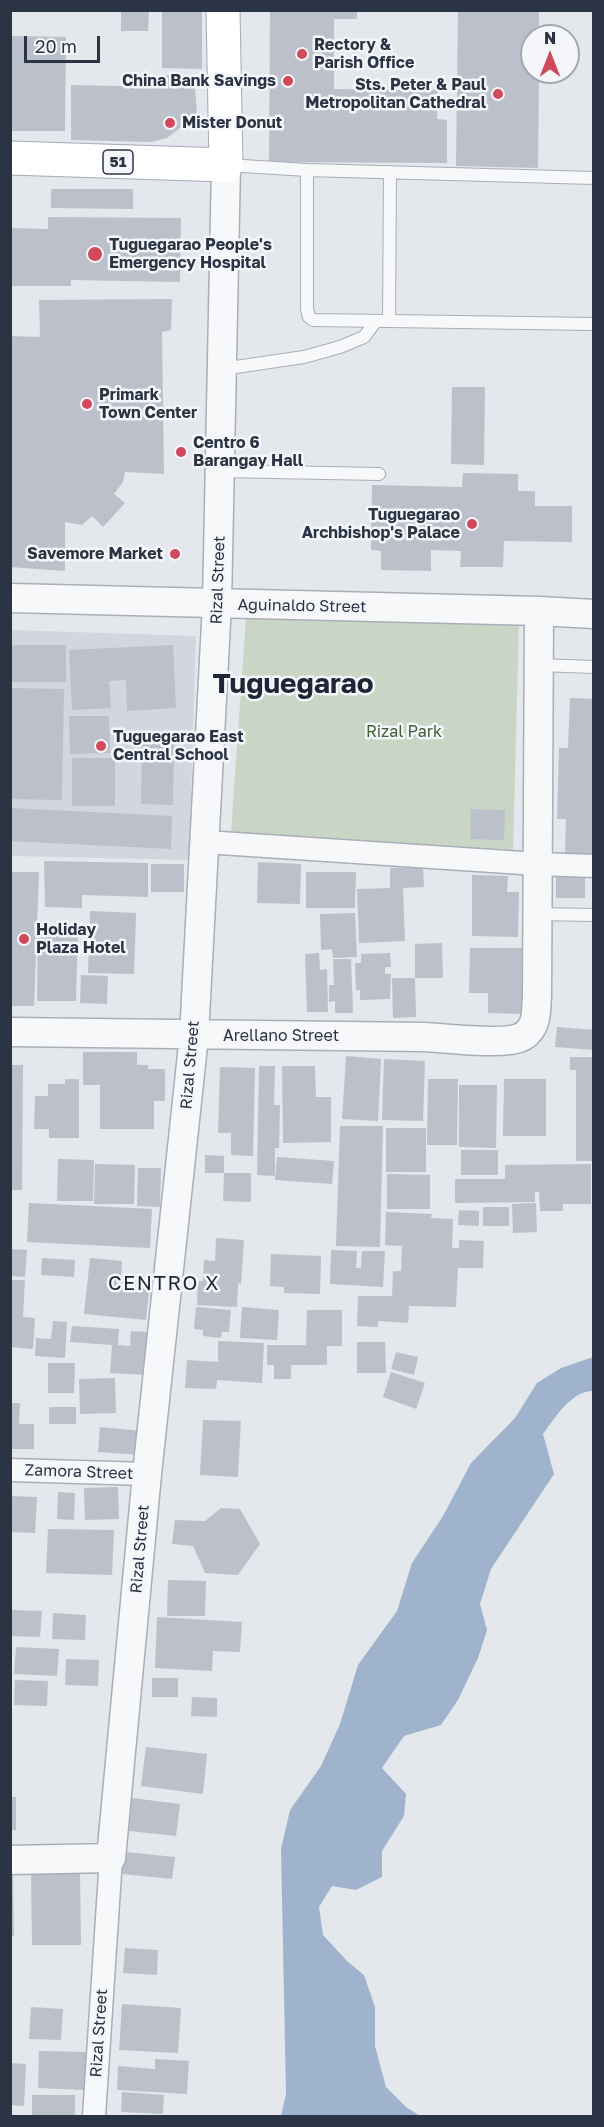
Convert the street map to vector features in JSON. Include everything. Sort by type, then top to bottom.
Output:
[{"type":"main road","name":"Rizal Street","points":[[223,10],[226,165]]},
{"type":"main road","name":"51","points":[[10,158],[226,165]]},
{"type":"street","name":"Rizal Street","points":[[94,2116],[111,1858],[147,1474],[194,1036],[217,604],[226,165]]},
{"type":"street","name":"Aguinaldo Street","points":[[10,598],[594,614]]},
{"type":"street","points":[[537,914],[539,611]]},
{"type":"street","points":[[205,842],[594,866]]},
{"type":"street","name":"Arellano Street","points":[[10,1032],[511,1040],[520,1038],[533,1024],[536,1012],[537,914]]},
{"type":"street","name":"Zamora Street","points":[[10,1470],[147,1474]]},
{"type":"street","points":[[10,1860],[111,1858]]},
{"type":"lane","points":[[226,165],[308,170],[594,178]]},
{"type":"lane","points":[[308,170],[307,309],[309,317],[313,320],[594,324]]},
{"type":"lane","points":[[222,369],[304,357],[340,347],[364,337],[382,321],[390,172]]},
{"type":"lane","points":[[221,471],[379,474]]},
{"type":"lane","points":[[539,665],[594,667]]},
{"type":"lane","points":[[537,914],[594,915]]},
{"type":"shaded area","name":"Tuguegarao East Central School","points":[[11,630],[196,636],[189,860],[11,856]]},
{"type":"green space","name":"Rizal Park","points":[[246,618],[519,622],[513,851],[231,832]]},
{"type":"water","points":[[593,1357],[593,1391],[585,1392],[571,1400],[543,1434],[554,1474],[491,1569],[480,1604],[487,1630],[478,1658],[458,1700],[441,1725],[404,1736],[382,1768],[406,1794],[404,1816],[382,1851],[382,1877],[356,1890],[332,1886],[319,1907],[323,1935],[347,1961],[364,1975],[375,2007],[375,2046],[386,2087],[406,2107],[420,2116],[281,2116],[286,2094],[281,1849],[290,1810],[321,1766],[340,1724],[358,1665],[397,1611],[412,1563],[443,1516],[471,1463],[515,1418],[537,1383],[561,1368]]},
{"type":"building","points":[[121,10],[149,10],[148,31],[121,31]]},
{"type":"building","points":[[162,10],[202,10],[202,69],[162,68]]},
{"type":"building","name":"Rectory & Parish Office","points":[[270,10],[357,10],[357,19],[334,19],[334,89],[438,90],[437,119],[447,120],[447,163],[269,162]]},
{"type":"building","name":"Sts. Peter & Paul Metropolitan Cathedral","points":[[458,10],[539,10],[539,24],[520,24],[520,84],[539,84],[538,168],[456,166]]},
{"type":"building","points":[[10,36],[66,37],[65,131],[10,131]]},
{"type":"building","points":[[163,75],[194,75],[197,115],[167,138],[151,142],[71,140],[71,85],[163,87]]},
{"type":"building","points":[[51,189],[133,189],[133,209],[51,208]]},
{"type":"building","name":"Tuguegarao People's Emergency Hospital","points":[[48,217],[181,218],[180,282],[71,280],[71,286],[10,286],[10,228],[48,229]]},
{"type":"building","name":"Primark Town Center","points":[[172,299],[171,330],[162,332],[164,474],[125,472],[123,482],[114,494],[125,503],[103,527],[92,516],[82,525],[65,522],[65,571],[10,567],[10,336],[40,337],[39,300]]},
{"type":"building","points":[[452,387],[485,387],[484,465],[451,464]]},
{"type":"building","name":"Tuguegarao Archbishop's Palace","points":[[463,473],[518,474],[518,491],[535,491],[535,506],[572,506],[572,542],[504,541],[503,567],[460,567],[461,551],[431,550],[431,571],[381,570],[381,551],[371,550],[372,485],[462,487]]},
{"type":"building","points":[[10,645],[66,645],[66,682],[10,682]]},
{"type":"building","points":[[173,645],[176,708],[127,711],[126,680],[109,681],[111,708],[72,710],[69,650]]},
{"type":"building","points":[[10,688],[64,689],[62,800],[10,799]]},
{"type":"building","points":[[570,698],[594,699],[594,854],[565,853],[566,819],[557,819],[559,748],[568,748]]},
{"type":"building","points":[[69,716],[109,716],[110,753],[70,754]]},
{"type":"building","points":[[142,742],[174,742],[173,805],[141,804]]},
{"type":"building","points":[[72,758],[115,758],[115,806],[72,806]]},
{"type":"building","points":[[10,808],[172,816],[171,849],[10,841]]},
{"type":"building","points":[[471,809],[505,810],[504,840],[470,839]]},
{"type":"building","points":[[44,861],[148,863],[148,897],[82,895],[82,908],[45,907]]},
{"type":"building","points":[[258,862],[301,864],[300,904],[257,903]]},
{"type":"building","points":[[151,864],[184,864],[184,892],[151,892]]},
{"type":"building","points":[[423,867],[424,887],[403,888],[405,941],[359,943],[357,889],[390,888],[390,868]]},
{"type":"building","name":"Holiday Plaza Hotel","points":[[10,872],[39,872],[34,1006],[10,1006]]},
{"type":"building","points":[[306,872],[356,872],[355,908],[306,908]]},
{"type":"building","points":[[556,872],[585,872],[585,898],[556,898]]},
{"type":"building","points":[[472,875],[508,876],[507,892],[519,892],[518,937],[472,936]]},
{"type":"building","points":[[90,911],[136,913],[134,974],[88,973]]},
{"type":"building","points":[[355,913],[357,957],[333,958],[332,949],[321,950],[320,914]]},
{"type":"building","points":[[38,926],[78,927],[76,1001],[37,1001]]},
{"type":"building","points":[[442,943],[443,978],[415,978],[415,944]]},
{"type":"building","points":[[470,948],[524,948],[523,1014],[488,1013],[488,993],[469,993]]},
{"type":"building","points":[[319,953],[320,970],[327,969],[328,1012],[307,1012],[305,954]]},
{"type":"building","points":[[390,953],[391,967],[385,967],[385,974],[391,974],[390,999],[360,1000],[360,990],[356,990],[355,963],[361,963],[361,954]]},
{"type":"building","points":[[333,959],[351,959],[353,1013],[335,1013],[335,1001],[329,1002],[329,985],[334,985]]},
{"type":"building","points":[[81,975],[108,976],[107,1004],[80,1003]]},
{"type":"building","points":[[392,978],[415,978],[416,1017],[393,1018]]},
{"type":"building","points":[[557,1027],[594,1030],[594,1050],[555,1047]]},
{"type":"building","points":[[83,1052],[137,1052],[137,1065],[148,1065],[148,1069],[165,1069],[165,1101],[154,1101],[154,1129],[100,1129],[100,1085],[83,1085]]},
{"type":"building","points":[[346,1056],[381,1059],[378,1121],[342,1119]]},
{"type":"building","points":[[570,1057],[594,1057],[594,1161],[576,1161],[576,1070],[570,1070]]},
{"type":"building","points":[[384,1059],[425,1061],[423,1121],[382,1120]]},
{"type":"building","points":[[10,1065],[23,1065],[22,1190],[10,1190]]},
{"type":"building","points":[[259,1066],[275,1066],[274,1105],[280,1105],[279,1148],[275,1148],[275,1176],[257,1175]]},
{"type":"building","points":[[282,1066],[315,1066],[316,1097],[331,1097],[331,1142],[283,1143]]},
{"type":"building","points":[[220,1067],[255,1068],[253,1156],[231,1155],[231,1133],[218,1133]]},
{"type":"building","points":[[65,1079],[79,1079],[79,1138],[49,1138],[49,1129],[34,1129],[35,1096],[48,1096],[48,1084],[65,1084]]},
{"type":"building","points":[[428,1079],[458,1079],[457,1145],[427,1145]]},
{"type":"building","points":[[504,1079],[546,1079],[546,1136],[503,1136]]},
{"type":"building","points":[[459,1085],[497,1085],[496,1148],[459,1147]]},
{"type":"building","points":[[340,1126],[383,1126],[380,1247],[336,1246]]},
{"type":"building","points":[[386,1128],[426,1128],[426,1172],[386,1172]]},
{"type":"building","points":[[461,1150],[498,1150],[498,1175],[461,1175]]},
{"type":"building","points":[[205,1155],[224,1156],[224,1173],[205,1173]]},
{"type":"building","points":[[277,1157],[334,1161],[332,1184],[275,1180]]},
{"type":"building","points":[[58,1159],[94,1160],[93,1201],[57,1201]]},
{"type":"building","points":[[95,1164],[135,1165],[134,1204],[94,1204]]},
{"type":"building","points":[[591,1164],[591,1204],[563,1204],[563,1211],[540,1211],[539,1192],[535,1192],[535,1202],[455,1203],[455,1179],[505,1179],[505,1165]]},
{"type":"building","points":[[138,1168],[161,1168],[160,1207],[137,1206]]},
{"type":"building","points":[[224,1173],[251,1173],[251,1202],[223,1201]]},
{"type":"building","points":[[387,1174],[430,1175],[430,1209],[387,1209]]},
{"type":"building","points":[[29,1203],[152,1209],[150,1248],[27,1242]]},
{"type":"building","points":[[536,1203],[537,1232],[513,1233],[512,1204]]},
{"type":"building","points":[[483,1207],[509,1207],[509,1226],[483,1226]]},
{"type":"building","points":[[459,1210],[479,1211],[479,1226],[458,1225]]},
{"type":"building","points":[[386,1212],[432,1214],[431,1218],[453,1219],[452,1248],[459,1248],[459,1240],[484,1241],[483,1268],[458,1268],[456,1307],[409,1306],[408,1323],[378,1321],[378,1327],[357,1326],[358,1296],[392,1296],[393,1271],[401,1271],[402,1246],[385,1245]]},
{"type":"building","points":[[216,1238],[244,1240],[237,1307],[197,1305],[198,1281],[203,1281],[204,1260],[215,1261]]},
{"type":"building","points":[[10,1249],[27,1250],[25,1277],[10,1276]]},
{"type":"building","points":[[331,1250],[357,1251],[356,1268],[361,1268],[362,1251],[385,1251],[383,1287],[330,1284]]},
{"type":"building","points":[[271,1254],[321,1256],[320,1294],[284,1293],[284,1287],[270,1286]]},
{"type":"building","points":[[42,1258],[75,1260],[74,1277],[41,1275]]},
{"type":"building","points":[[90,1258],[122,1261],[121,1279],[150,1281],[146,1320],[84,1314]]},
{"type":"building","points":[[10,1280],[25,1280],[23,1317],[35,1318],[33,1349],[10,1347]]},
{"type":"building","points":[[196,1307],[231,1310],[229,1332],[222,1332],[221,1338],[203,1336],[203,1330],[194,1329]]},
{"type":"building","points":[[242,1307],[279,1310],[277,1340],[240,1338]]},
{"type":"building","points":[[307,1310],[342,1310],[342,1346],[327,1346],[327,1365],[291,1365],[291,1379],[274,1379],[274,1365],[267,1365],[267,1345],[306,1345]]},
{"type":"building","points":[[53,1321],[67,1322],[65,1358],[35,1356],[36,1338],[51,1339]]},
{"type":"building","points":[[72,1326],[119,1329],[118,1345],[130,1346],[131,1331],[148,1332],[145,1375],[110,1373],[112,1345],[70,1342]]},
{"type":"building","points":[[218,1341],[264,1343],[262,1383],[217,1380],[216,1389],[185,1388],[187,1360],[218,1362]]},
{"type":"building","points":[[357,1342],[385,1342],[386,1373],[357,1373]]},
{"type":"building","points":[[396,1352],[418,1357],[414,1375],[391,1369]]},
{"type":"building","points":[[48,1363],[75,1363],[74,1393],[48,1393]]},
{"type":"building","points":[[391,1372],[425,1383],[416,1409],[383,1397]]},
{"type":"building","points":[[115,1378],[116,1413],[80,1414],[79,1379]]},
{"type":"building","points":[[10,1403],[20,1403],[19,1424],[34,1424],[34,1449],[10,1449]]},
{"type":"building","points":[[49,1407],[76,1407],[76,1424],[49,1424]]},
{"type":"building","points":[[203,1420],[241,1421],[238,1477],[200,1475]]},
{"type":"building","points":[[100,1427],[143,1431],[141,1455],[98,1452]]},
{"type":"building","points":[[118,1487],[119,1519],[85,1520],[84,1488]]},
{"type":"building","points":[[58,1492],[75,1493],[74,1520],[57,1519]]},
{"type":"building","points":[[10,1496],[37,1497],[35,1533],[10,1532]]},
{"type":"building","points":[[221,1508],[240,1509],[260,1544],[238,1575],[205,1573],[193,1546],[172,1544],[175,1520],[205,1521]]},
{"type":"building","points":[[48,1529],[114,1530],[112,1575],[46,1573]]},
{"type":"building","points":[[168,1580],[206,1581],[205,1616],[167,1616]]},
{"type":"building","points":[[10,1610],[42,1611],[40,1637],[10,1636]]},
{"type":"building","points":[[53,1613],[86,1615],[85,1640],[52,1639]]},
{"type":"building","points":[[157,1617],[242,1622],[240,1652],[213,1651],[212,1671],[155,1668]]},
{"type":"building","points":[[16,1647],[59,1649],[57,1676],[14,1674]]},
{"type":"building","points":[[66,1659],[99,1660],[98,1686],[65,1685]]},
{"type":"building","points":[[152,1678],[178,1678],[178,1697],[152,1697]]},
{"type":"building","points":[[15,1680],[48,1681],[47,1706],[14,1705]]},
{"type":"building","points":[[192,1697],[217,1698],[217,1717],[191,1716]]},
{"type":"building","points":[[146,1747],[207,1754],[203,1794],[141,1786]]},
{"type":"building","points":[[10,1797],[16,1797],[16,1830],[10,1830]]},
{"type":"building","points":[[132,1798],[180,1804],[176,1836],[129,1831]]},
{"type":"building","points":[[125,1852],[175,1857],[172,1879],[122,1874]]},
{"type":"building","points":[[10,1870],[13,1870],[14,1936],[10,1936]]},
{"type":"building","points":[[80,1873],[81,1945],[32,1945],[31,1874]]},
{"type":"building","points":[[125,1948],[158,1950],[157,1975],[123,1973]]},
{"type":"building","points":[[122,2004],[181,2008],[178,2053],[119,2050]]},
{"type":"building","points":[[31,2007],[63,2009],[61,2040],[29,2039]]},
{"type":"building","points":[[39,2051],[87,2052],[85,2090],[38,2088]]},
{"type":"building","points":[[155,2059],[189,2061],[187,2094],[117,2090],[118,2066],[155,2069]]},
{"type":"building","points":[[10,2063],[26,2064],[24,2106],[10,2105]]},
{"type":"building","points":[[122,2092],[164,2095],[163,2114],[121,2112]]},
{"type":"building","points":[[32,2095],[75,2095],[75,2116],[32,2116]]},
{"type":"place","name":"Rectory & Parish Office","points":[[302,54]]},
{"type":"place","name":"China Bank Savings","points":[[288,81]]},
{"type":"place","name":"Sts. Peter & Paul Metropolitan Cathedral","points":[[498,94]]},
{"type":"place","name":"Mister Donut","points":[[170,123]]},
{"type":"place","name":"Tuguegarao People's Emergency Hospital","points":[[95,254]]},
{"type":"place","name":"Primark Town Center","points":[[87,404]]},
{"type":"place","name":"Centro 6 Barangay Hall","points":[[181,452]]},
{"type":"place","name":"Tuguegarao Archbishop's Palace","points":[[472,524]]},
{"type":"place","name":"Savemore Market","points":[[175,554]]},
{"type":"place","name":"Tuguegarao East Central School","points":[[101,746]]},
{"type":"place","name":"Holiday Plaza Hotel","points":[[24,939]]},
{"type":"district","name":"Tuguegarao","points":[[293,684]]},
{"type":"district","name":"CENTRO X","points":[[164,1284]]}]
